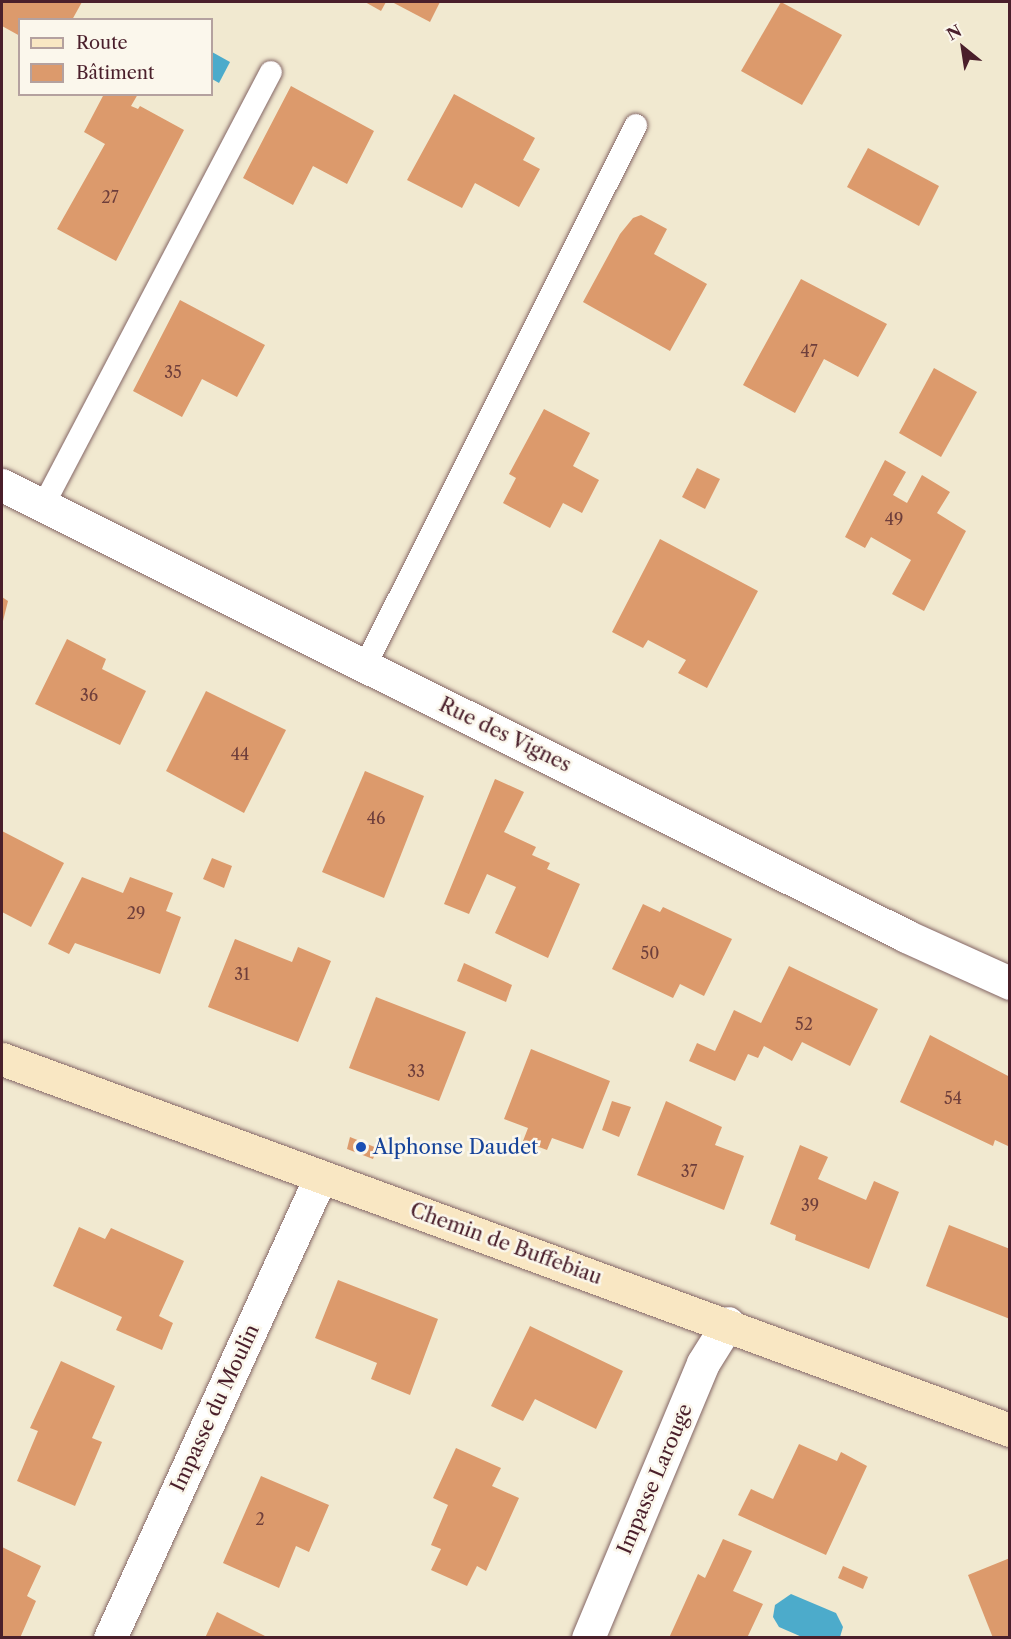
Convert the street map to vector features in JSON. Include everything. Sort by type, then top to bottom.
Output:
[{"type":"street","name":"Rue des Vignes","points":[[2,485],[906,936],[1010,983]]},
{"type":"street","name":"Chemin de Buffebiau","points":[[2,1059],[320,1178],[728,1323],[1010,1430]]},
{"type":"street","name":"Impasse du Moulin","points":[[110,1638],[320,1178]]},
{"type":"street","name":"Impasse Larouge","points":[[588,1638],[703,1363],[728,1323]]},
{"type":"lane","points":[[44,506],[271,72]]},
{"type":"lane","points":[[365,666],[636,125]]},
{"type":"water","points":[[213,53],[230,62],[219,83],[213,80]]},
{"type":"water","points":[[791,1594],[836,1613],[843,1627],[840,1637],[802,1637],[779,1627],[773,1617],[775,1605]]},
{"type":"building","points":[[2,2],[82,2],[73,18],[18,18],[18,35],[2,26]]},
{"type":"building","points":[[365,2],[386,2],[381,11]]},
{"type":"building","points":[[392,2],[440,2],[430,22]]},
{"type":"building","points":[[781,2],[842,35],[802,105],[741,71]]},
{"type":"building","points":[[291,86],[374,131],[347,184],[313,166],[293,205],[243,178]]},
{"type":"building","points":[[454,94],[535,138],[523,160],[540,169],[519,207],[475,183],[462,208],[407,180]]},
{"type":"building","points":[[103,96],[137,96],[131,106],[138,109],[140,106],[184,130],[116,261],[57,229],[105,144],[84,132]]},
{"type":"building","points":[[868,148],[939,186],[919,226],[847,187]]},
{"type":"building","points":[[641,215],[667,229],[654,254],[707,284],[670,351],[583,302],[620,234],[633,218]]},
{"type":"building","points":[[801,279],[887,324],[858,377],[824,359],[795,413],[743,385]]},
{"type":"building","points":[[180,300],[265,345],[237,397],[202,379],[182,417],[133,391]]},
{"type":"building","points":[[934,368],[977,392],[941,457],[899,433]]},
{"type":"building","points":[[544,409],[590,433],[573,466],[599,480],[582,513],[563,503],[550,528],[503,503],[516,478],[509,474]]},
{"type":"building","points":[[885,460],[906,472],[893,495],[907,503],[922,475],[950,492],[937,513],[966,531],[924,611],[892,594],[911,560],[871,537],[865,548],[845,537]]},
{"type":"building","points":[[697,468],[720,479],[705,509],[682,497]]},
{"type":"building","points":[[660,539],[758,591],[707,688],[678,673],[686,660],[648,640],[643,648],[612,632]]},
{"type":"building","points":[[2,597],[8,601],[2,625]]},
{"type":"building","points":[[67,639],[106,659],[102,669],[146,691],[120,745],[35,704]]},
{"type":"building","points":[[206,691],[286,730],[244,813],[166,771]]},
{"type":"building","points":[[365,771],[424,796],[384,898],[322,872]]},
{"type":"building","points":[[495,779],[524,792],[504,832],[536,847],[532,855],[550,863],[547,869],[580,884],[548,958],[495,933],[516,887],[487,874],[469,914],[444,904]]},
{"type":"building","points":[[2,831],[64,863],[31,927],[2,912]]},
{"type":"building","points":[[212,858],[232,866],[224,888],[203,879]]},
{"type":"building","points":[[82,877],[123,893],[130,877],[173,893],[166,911],[181,917],[160,974],[75,943],[69,954],[48,944]]},
{"type":"building","points":[[643,904],[660,912],[663,907],[732,939],[704,996],[680,984],[673,998],[612,969]]},
{"type":"building","points":[[235,939],[292,962],[298,947],[331,961],[298,1042],[208,1007]]},
{"type":"building","points":[[464,963],[512,985],[506,1002],[457,981]]},
{"type":"building","points":[[789,966],[878,1009],[850,1066],[802,1042],[792,1061],[764,1046],[758,1058],[748,1054],[735,1081],[689,1061],[697,1043],[715,1051],[734,1010],[761,1023]]},
{"type":"building","points":[[376,997],[466,1032],[439,1101],[349,1068]]},
{"type":"building","points":[[930,1035],[1010,1077],[1008,1146],[995,1140],[993,1146],[900,1102]]},
{"type":"building","points":[[531,1049],[610,1081],[583,1149],[552,1138],[547,1150],[523,1141],[528,1128],[504,1119]]},
{"type":"building","points":[[612,1101],[631,1107],[619,1137],[602,1130]]},
{"type":"building","points":[[666,1101],[722,1127],[715,1145],[744,1156],[724,1210],[637,1175]]},
{"type":"building","points":[[350,1137],[377,1148],[373,1159],[347,1149]]},
{"type":"building","points":[[800,1145],[828,1157],[818,1179],[866,1200],[874,1181],[899,1192],[869,1269],[795,1240],[796,1235],[770,1224]]},
{"type":"building","points":[[949,1225],[1010,1249],[1010,1319],[926,1286]]},
{"type":"building","points":[[79,1227],[105,1239],[111,1228],[184,1261],[159,1316],[173,1323],[162,1350],[116,1330],[122,1317],[53,1286]]},
{"type":"building","points":[[338,1280],[438,1319],[410,1395],[371,1379],[377,1363],[315,1338]]},
{"type":"building","points":[[530,1326],[623,1371],[596,1429],[535,1399],[523,1421],[491,1406]]},
{"type":"building","points":[[61,1361],[115,1386],[92,1438],[102,1442],[75,1506],[17,1481],[38,1431],[30,1428]]},
{"type":"building","points":[[799,1444],[837,1461],[841,1452],[867,1466],[826,1555],[738,1515],[751,1489],[773,1499]]},
{"type":"building","points":[[456,1448],[501,1468],[492,1486],[519,1498],[486,1571],[477,1566],[467,1586],[431,1570],[441,1549],[431,1545],[448,1505],[433,1498]]},
{"type":"building","points":[[261,1476],[329,1505],[309,1552],[296,1546],[279,1588],[223,1563]]},
{"type":"building","points":[[723,1539],[752,1551],[733,1591],[763,1604],[747,1638],[669,1638],[698,1574],[705,1578]]},
{"type":"building","points":[[2,1547],[41,1566],[27,1596],[36,1601],[20,1638],[2,1638]]},
{"type":"building","points":[[1010,1558],[1010,1638],[993,1638],[968,1575]]},
{"type":"building","points":[[843,1566],[868,1577],[863,1589],[838,1578]]},
{"type":"building","points":[[217,1612],[269,1638],[205,1638]]},
{"type":"place","name":"Alphonse Daudet","points":[[361,1147]]}]
